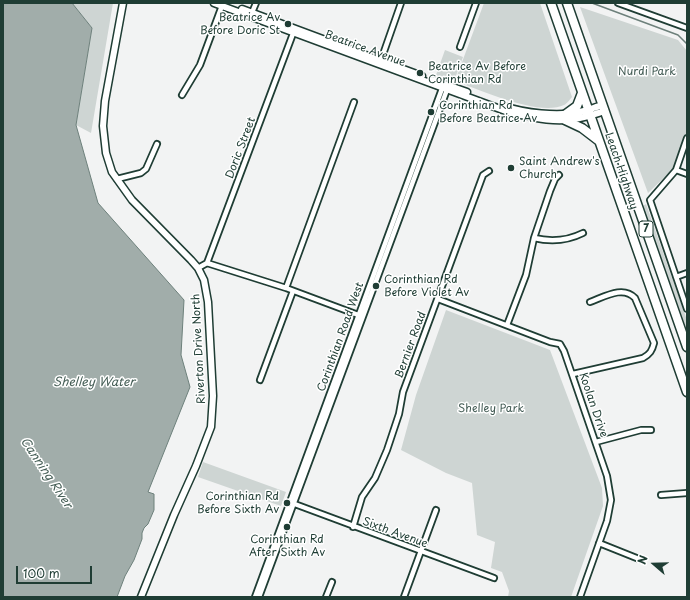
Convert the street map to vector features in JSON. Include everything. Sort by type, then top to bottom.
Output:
[{"type":"highway","name":"Leach Highway","points":[[550,3],[687,392]]},
{"type":"highway","name":"Leach Highway","points":[[567,3],[687,347]]},
{"type":"highway","points":[[582,93],[577,106],[566,117],[600,142]]},
{"type":"street","name":"Riverton Drive North","points":[[123,3],[103,126],[106,153],[112,172],[132,200],[198,268],[204,280],[208,302],[213,396],[211,427],[140,597]]},
{"type":"street","name":"Beatrice Avenue","points":[[214,3],[223,4],[446,87],[511,108],[566,117],[573,120],[604,108]]},
{"type":"street","points":[[252,15],[256,3]]},
{"type":"street","points":[[380,62],[401,3]]},
{"type":"street","points":[[460,47],[476,3]]},
{"type":"street","points":[[618,3],[687,28]]},
{"type":"street","points":[[182,94],[200,65],[223,4]]},
{"type":"street","name":"Doric Street","points":[[207,263],[295,31]]},
{"type":"street","name":"Corinthian Road West","points":[[255,597],[292,503],[446,87]]},
{"type":"street","points":[[286,288],[354,102]]},
{"type":"street","points":[[687,138],[676,170],[650,200],[687,309]]},
{"type":"street","points":[[117,179],[141,173],[146,169],[157,144]]},
{"type":"street","points":[[676,170],[687,174]]},
{"type":"street","name":"Bernier Road","points":[[353,527],[362,497],[375,478],[387,450],[399,414],[403,392],[483,175],[489,171]]},
{"type":"street","points":[[507,326],[526,275],[534,238],[550,191],[555,179],[559,175]]},
{"type":"street","points":[[534,238],[556,241],[575,237],[583,233]]},
{"type":"street","points":[[198,268],[207,263],[286,288],[361,315]]},
{"type":"street","points":[[676,277],[687,273]]},
{"type":"street","points":[[260,380],[293,291]]},
{"type":"street","points":[[573,374],[643,358],[651,352],[654,343],[635,298],[630,293],[622,291],[590,302]]},
{"type":"street","name":"Koolan Drive","points":[[438,299],[550,342],[560,344],[564,351],[607,476],[611,500],[607,521],[580,597]]},
{"type":"street","points":[[596,442],[641,430],[651,430]]},
{"type":"street","points":[[661,495],[687,493]]},
{"type":"street","name":"Corinthian Road West","points":[[260,597],[292,503]]},
{"type":"street","name":"Sixth Avenue","points":[[292,503],[420,552],[494,578]]},
{"type":"street","points":[[404,597],[436,510]]},
{"type":"street","points":[[599,543],[640,558]]},
{"type":"street","points":[[326,597],[332,582]]},
{"type":"green space","points":[[72,3],[113,3],[91,133],[76,125],[92,28]]},
{"type":"green space","points":[[484,3],[540,3],[572,97],[566,104],[553,108],[540,108],[494,96],[455,81]]},
{"type":"green space","name":"Nurdi Park","points":[[580,7],[678,40],[687,51],[687,132],[673,169],[648,193]]},
{"type":"green space","points":[[445,50],[463,57],[454,81],[436,75]]},
{"type":"green space","points":[[646,204],[687,320],[687,331],[643,206]]},
{"type":"green space","name":"Shelley Park","points":[[446,310],[550,350],[602,488],[603,506],[571,597],[508,597],[509,591],[502,572],[491,568],[495,542],[477,535],[472,483],[446,473],[401,450],[416,395]]},
{"type":"green space","points":[[203,462],[286,492],[281,506],[198,477]]},
{"type":"water","name":"Shelley Water","points":[[3,3],[72,3],[92,28],[76,125],[98,203],[184,300],[181,355],[190,387],[148,492],[154,494],[154,510],[148,524],[144,528],[142,539],[134,560],[125,576],[117,597],[3,597]]},
{"type":"waterway","points":[[592,3],[678,35],[687,44]]},
{"type":"place","name":"Beatrice Av Before Doric St","points":[[288,24]]},
{"type":"place","name":"Beatrice Av Before Corinthian Rd","points":[[420,73]]},
{"type":"place","name":"Corinthian Rd Before Beatrice Av","points":[[431,112]]},
{"type":"place","name":"Saint Andrew's Church","points":[[511,168]]},
{"type":"place","name":"Corinthian Rd Before Violet Av","points":[[376,286]]},
{"type":"place","name":"Corinthian Rd Before Sixth Av","points":[[287,503]]},
{"type":"place","name":"Corinthian Rd After Sixth Av","points":[[287,527]]},
{"type":"water label","name":"Canning River","points":[[46,473]]}]
